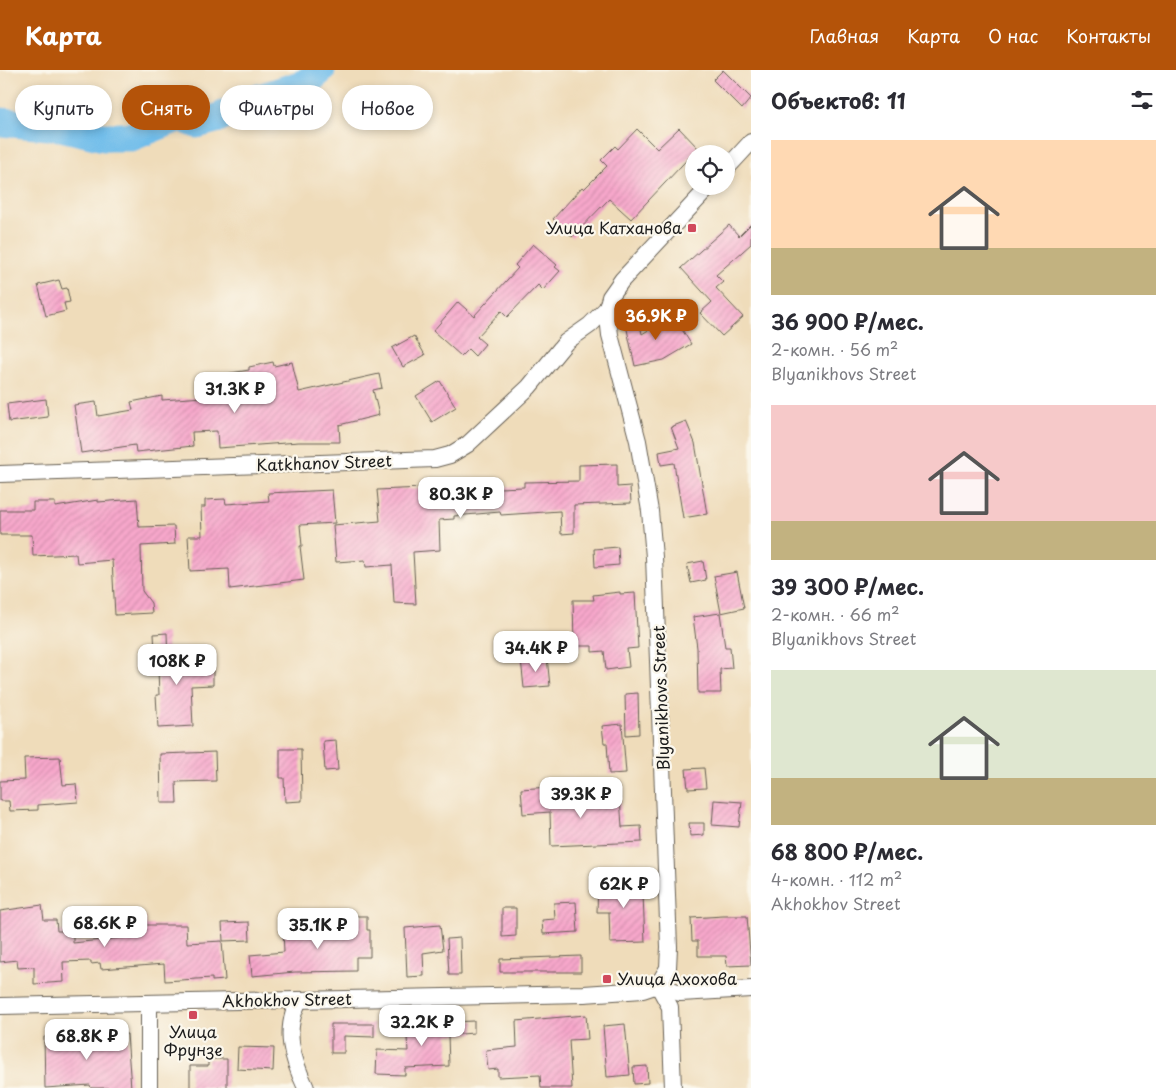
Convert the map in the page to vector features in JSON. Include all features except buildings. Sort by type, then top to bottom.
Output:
[{"type":"street","points":[[735,159],[751,142]]},
{"type":"street","name":"Katkhanov Street","points":[[0,474],[443,457],[475,439],[530,387],[566,342],[607,308],[610,298],[622,280],[702,195]]},
{"type":"street","name":"Blyanikhovs Street","points":[[607,308],[610,336],[638,441],[650,511],[654,557],[670,947],[668,968],[658,985]]},
{"type":"street","points":[[658,985],[680,994],[751,989]]},
{"type":"street","points":[[658,985],[670,1007],[673,1088]]},
{"type":"street","name":"Akhokhov Street","points":[[0,1006],[584,994],[643,990],[658,985]]},
{"type":"street","points":[[299,1000],[290,1021],[289,1036],[306,1088]]},
{"type":"street","points":[[149,1004],[149,1088]]},
{"type":"waterway","points":[[0,122],[60,127],[103,137],[131,137],[180,117],[197,124],[216,119],[253,100],[306,83],[321,70]]},
{"type":"place","name":"Улица Катханова","points":[[692,228]]},
{"type":"place","name":"Улица Ахохова","points":[[607,979]]},
{"type":"place","name":"Улица Фрунзе","points":[[193,1015]]}]
